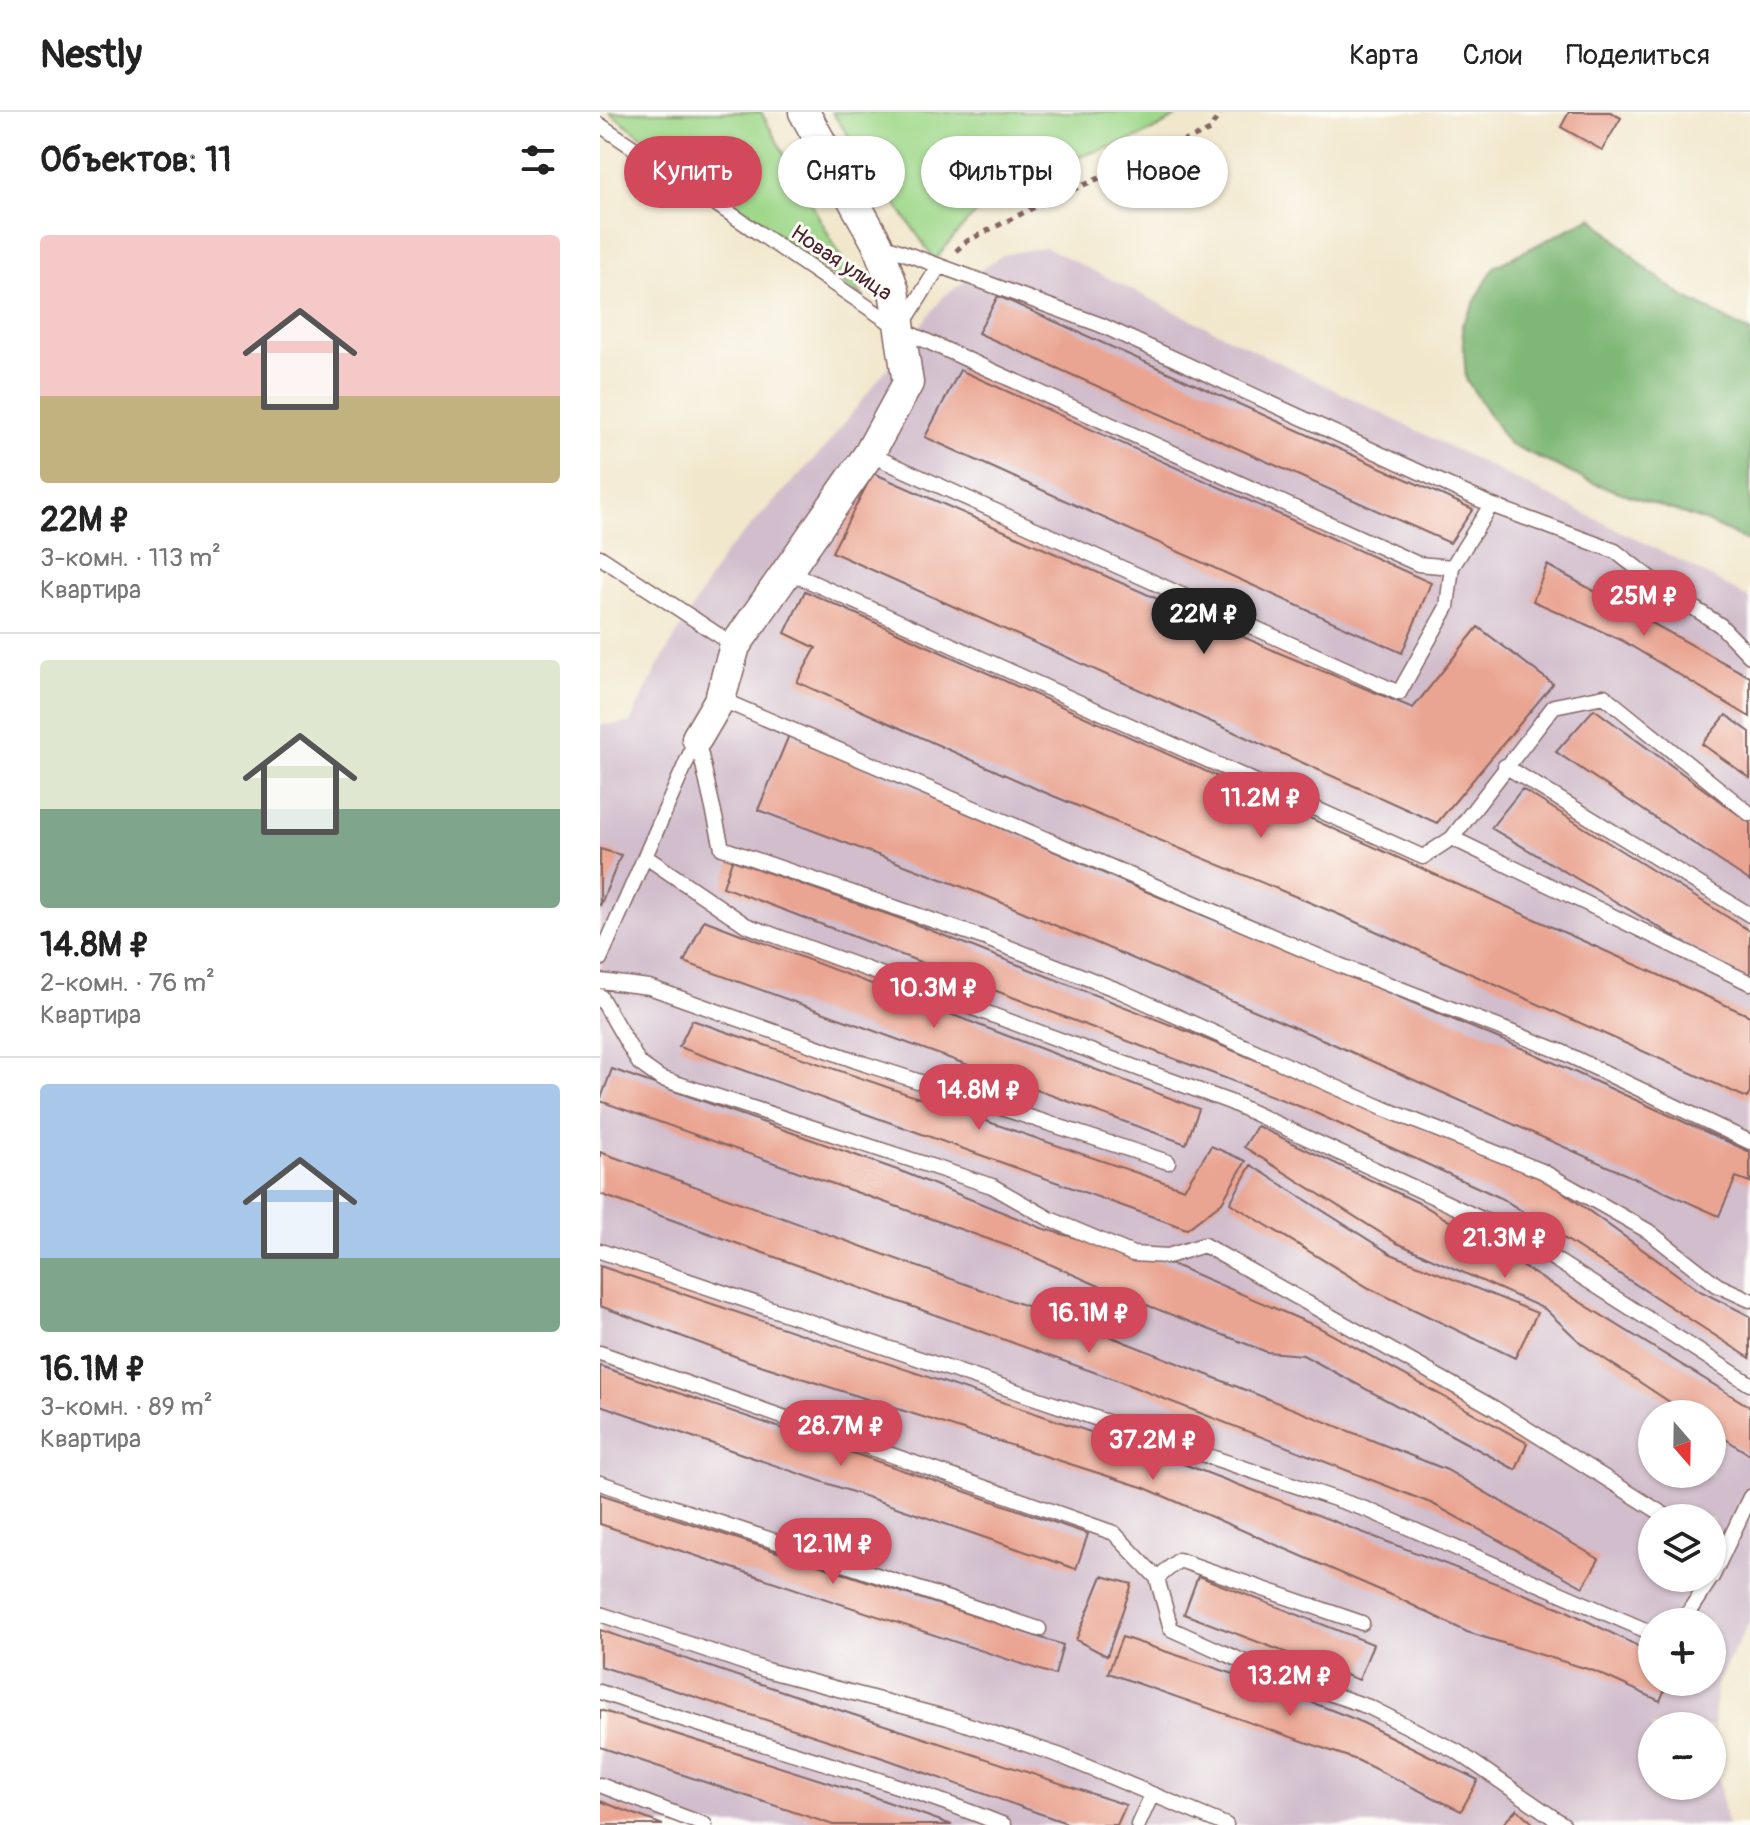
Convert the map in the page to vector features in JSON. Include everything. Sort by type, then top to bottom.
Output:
[{"type":"street","points":[[697,738],[720,699],[735,646],[869,454],[908,383],[894,290],[877,243],[804,112]]},
{"type":"lane","name":"Новая улица","points":[[600,125],[900,329],[1418,564],[1452,567]]},
{"type":"lane","points":[[877,243],[1101,325],[1491,505],[1615,551],[1660,586],[1720,625],[1750,656]]},
{"type":"lane","points":[[900,329],[939,266]]},
{"type":"lane","points":[[869,454],[1399,693],[1447,607],[1452,567],[1491,505]]},
{"type":"lane","points":[[600,557],[735,646]]},
{"type":"lane","points":[[789,572],[1423,857],[1452,838],[1554,706],[1604,696],[1750,814]]},
{"type":"lane","points":[[720,699],[1339,965],[1562,1052],[1750,1142]]},
{"type":"lane","points":[[600,959],[697,738]]},
{"type":"lane","points":[[697,738],[722,848],[987,939],[1105,986],[1385,1109],[1542,1171],[1648,1231],[1717,1285],[1750,1300]]},
{"type":"lane","points":[[1505,766],[1750,915]]},
{"type":"lane","points":[[1452,838],[1750,983]]},
{"type":"lane","points":[[646,857],[746,925],[1230,1102],[1518,1236],[1750,1384]]},
{"type":"lane","points":[[600,981],[649,987],[865,1064],[1168,1162]]},
{"type":"lane","points":[[600,996],[639,1063],[660,1078],[992,1186],[1050,1219],[1133,1254],[1168,1256],[1204,1245],[1494,1408],[1647,1504]]},
{"type":"lane","points":[[600,1251],[1368,1510],[1638,1627]]},
{"type":"lane","points":[[600,1353],[1114,1533],[1157,1578],[1171,1629],[1262,1670],[1369,1707],[1458,1752],[1564,1825]]},
{"type":"lane","points":[[600,1483],[1039,1629]]},
{"type":"lane","points":[[1726,1541],[1750,1497]]},
{"type":"lane","points":[[1157,1578],[1179,1560],[1362,1623]]},
{"type":"lane","points":[[600,1614],[766,1670],[948,1718],[1061,1756],[1226,1825]]},
{"type":"lane","points":[[600,1692],[704,1728],[924,1792],[1004,1825]]},
{"type":"lane","points":[[600,1785],[705,1825]]},
{"type":"lane","points":[[1138,1825],[1152,1794]]},
{"type":"path","points":[[939,266],[967,241],[1210,130],[1220,112]]},
{"type":"shaded area","points":[[1045,247],[1685,563],[1750,599],[1750,1621],[1726,1665],[1726,1608],[1638,1608],[1638,1696],[1715,1696],[1715,1712],[1638,1712],[1638,1800],[1722,1800],[1727,1825],[600,1825],[600,725],[630,723],[658,666],[725,553],[823,450],[944,296],[1002,255]]},
{"type":"green space","points":[[609,112],[761,112],[778,143],[778,208],[814,208],[864,299],[740,208],[762,208],[762,136],[642,136]]},
{"type":"green space","points":[[832,112],[1181,112],[1142,136],[1097,136],[1097,151],[1081,156],[1081,136],[921,136],[921,208],[982,208],[935,260],[899,208],[905,208],[905,136],[849,136]]},
{"type":"green space","points":[[1592,217],[1644,267],[1681,295],[1750,332],[1750,542],[1702,520],[1590,482],[1508,443],[1466,379],[1462,325],[1494,267]]},
{"type":"building","points":[[1569,112],[1610,112],[1621,118],[1602,150],[1561,127]]},
{"type":"building","points":[[998,296],[1473,509],[1450,543],[978,333]]},
{"type":"building","points":[[960,370],[1431,583],[1402,653],[925,437]]},
{"type":"building","points":[[873,473],[1284,655],[1413,708],[1478,627],[1553,684],[1437,823],[832,552]]},
{"type":"building","points":[[1547,565],[1750,677],[1750,717],[1621,640],[1533,601]]},
{"type":"building","points":[[805,591],[1750,1016],[1750,1093],[1747,1098],[1340,915],[1039,790],[797,682],[816,648],[785,633]]},
{"type":"building","points":[[1594,709],[1750,823],[1750,881],[1556,752]]},
{"type":"building","points":[[1726,715],[1750,732],[1750,778],[1702,744]]},
{"type":"building","points":[[789,735],[1133,886],[1526,1050],[1750,1152],[1750,1182],[1736,1177],[1719,1216],[1331,1043],[984,895],[758,810]]},
{"type":"building","points":[[1522,789],[1750,931],[1750,981],[1491,828]]},
{"type":"building","points":[[600,849],[621,855],[600,906]]},
{"type":"building","points":[[732,860],[907,921],[1186,1031],[1546,1180],[1700,1291],[1750,1316],[1750,1358],[1503,1199],[1309,1110],[723,887]]},
{"type":"building","points":[[704,920],[1199,1109],[1186,1144],[684,962]]},
{"type":"building","points":[[692,1020],[1184,1189],[1211,1146],[1246,1161],[1222,1202],[1187,1229],[679,1047]]},
{"type":"building","points":[[612,1069],[903,1172],[1044,1229],[1179,1267],[1318,1327],[1527,1443],[1516,1470],[1303,1355],[1267,1352],[1108,1290],[1016,1249],[600,1101]]},
{"type":"building","points":[[1257,1126],[1423,1205],[1750,1407],[1750,1455],[1726,1439],[1726,1400],[1667,1400],[1582,1344],[1545,1309],[1397,1243],[1244,1147]]},
{"type":"building","points":[[600,1152],[1104,1334],[1447,1470],[1599,1559],[1583,1587],[1433,1504],[1116,1380],[600,1194]]},
{"type":"building","points":[[1251,1165],[1391,1254],[1537,1313],[1515,1358],[1369,1288],[1230,1203]]},
{"type":"building","points":[[600,1266],[1176,1461],[1563,1609],[1638,1646],[1638,1691],[1594,1671],[1467,1632],[1396,1597],[1145,1488],[748,1361],[600,1306]]},
{"type":"building","points":[[600,1366],[1088,1534],[1076,1569],[600,1405]]},
{"type":"building","points":[[600,1494],[1063,1645],[1055,1675],[600,1524]]},
{"type":"building","points":[[1102,1576],[1132,1584],[1107,1656],[1076,1640]]},
{"type":"building","points":[[1198,1576],[1373,1644],[1359,1680],[1184,1614]]},
{"type":"building","points":[[600,1630],[1126,1805],[1117,1825],[1072,1825],[886,1759],[600,1666]]},
{"type":"building","points":[[1122,1637],[1267,1685],[1357,1720],[1478,1780],[1461,1811],[1357,1760],[1108,1673]]},
{"type":"building","points":[[600,1710],[871,1796],[952,1825],[833,1825],[600,1747]]},
{"type":"building","points":[[600,1801],[663,1825],[600,1825]]},
{"type":"building","points":[[1517,1809],[1535,1825],[1502,1825]]}]
